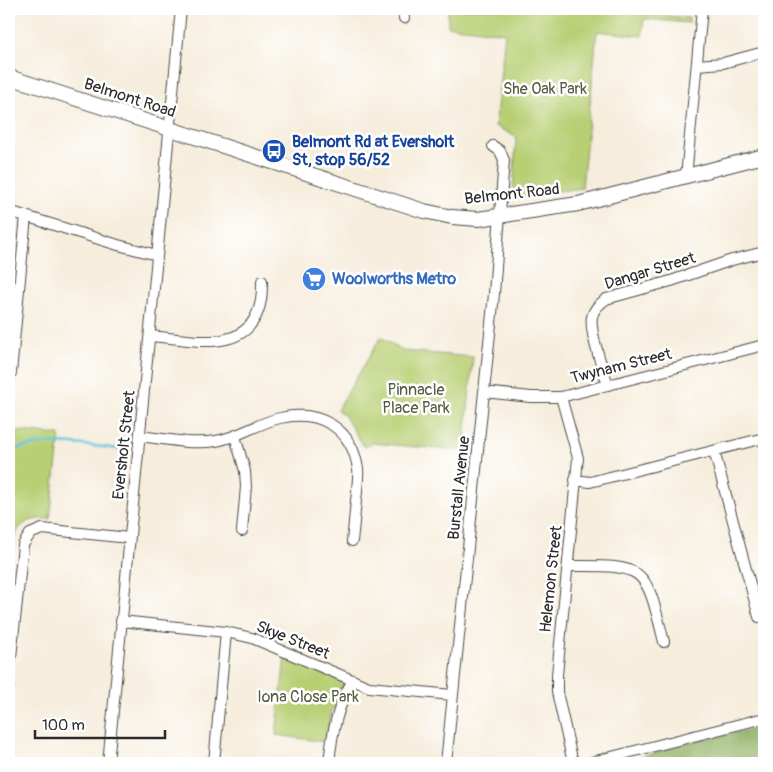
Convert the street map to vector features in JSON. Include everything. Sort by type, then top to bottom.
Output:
[{"type":"main road","name":"Belmont Road","points":[[9,78],[424,211],[452,217],[478,219],[578,204],[764,156]]},
{"type":"street","name":"Eversholt Street","points":[[108,763],[181,9]]},
{"type":"street","points":[[686,176],[702,9]]},
{"type":"street","points":[[697,66],[723,63],[764,52]]},
{"type":"street","name":"Burstall Avenue","points":[[446,763],[494,294],[504,160],[500,151],[493,146]]},
{"type":"street","points":[[9,211],[118,245],[157,255]]},
{"type":"street","points":[[9,375],[11,373],[26,216]]},
{"type":"street","name":"Dangar Street","points":[[608,385],[592,328],[592,316],[598,305],[606,299],[764,252]]},
{"type":"street","points":[[150,336],[216,342],[232,338],[246,329],[256,316],[261,300],[262,280]]},
{"type":"street","name":"Twynam Street","points":[[484,392],[531,397],[561,397],[764,346]]},
{"type":"street","name":"Helemon Street","points":[[561,397],[578,458],[556,675],[557,692],[573,763]]},
{"type":"street","points":[[140,436],[200,443],[235,436],[281,418],[302,415],[318,417],[329,422],[341,432],[355,457],[358,471],[352,541]]},
{"type":"street","points":[[235,436],[245,471],[246,487],[242,531]]},
{"type":"street","points":[[575,480],[590,482],[764,438]]},
{"type":"street","points":[[714,451],[759,617]]},
{"type":"street","points":[[9,661],[11,657],[22,545],[30,534],[42,529],[129,538]]},
{"type":"street","points":[[568,566],[612,566],[628,568],[637,572],[647,584],[653,597],[664,642]]},
{"type":"street","name":"Skye Street","points":[[121,621],[226,632],[252,638],[369,687],[452,695]]},
{"type":"street","points":[[214,763],[226,632]]},
{"type":"street","points":[[329,763],[332,734],[337,713],[344,694],[354,680]]},
{"type":"street","points":[[588,763],[764,718]]},
{"type":"green space","name":"She Oak Park","points":[[448,9],[604,9],[689,18],[689,23],[644,19],[642,36],[597,31],[582,188],[513,197],[516,137],[495,126],[505,33],[448,26]]},
{"type":"green space","name":"Pinnacle Place Park","points":[[381,337],[403,351],[473,357],[464,451],[372,443],[364,447],[344,415],[337,410]]},
{"type":"green space","points":[[9,430],[60,435],[50,519],[37,519],[21,526],[12,550],[11,571],[9,570]]},
{"type":"green space","name":"Iona Close Park","points":[[285,657],[345,683],[332,711],[325,742],[276,735]]},
{"type":"green space","points":[[764,727],[764,763],[621,763],[686,743]]},
{"type":"waterway","points":[[9,452],[22,447],[49,443],[119,449]]},
{"type":"place","name":"Belmont Rd at Eversholt St, stop 56/52","points":[[274,151]]},
{"type":"place","name":"Woolworths Metro","points":[[314,279]]}]
